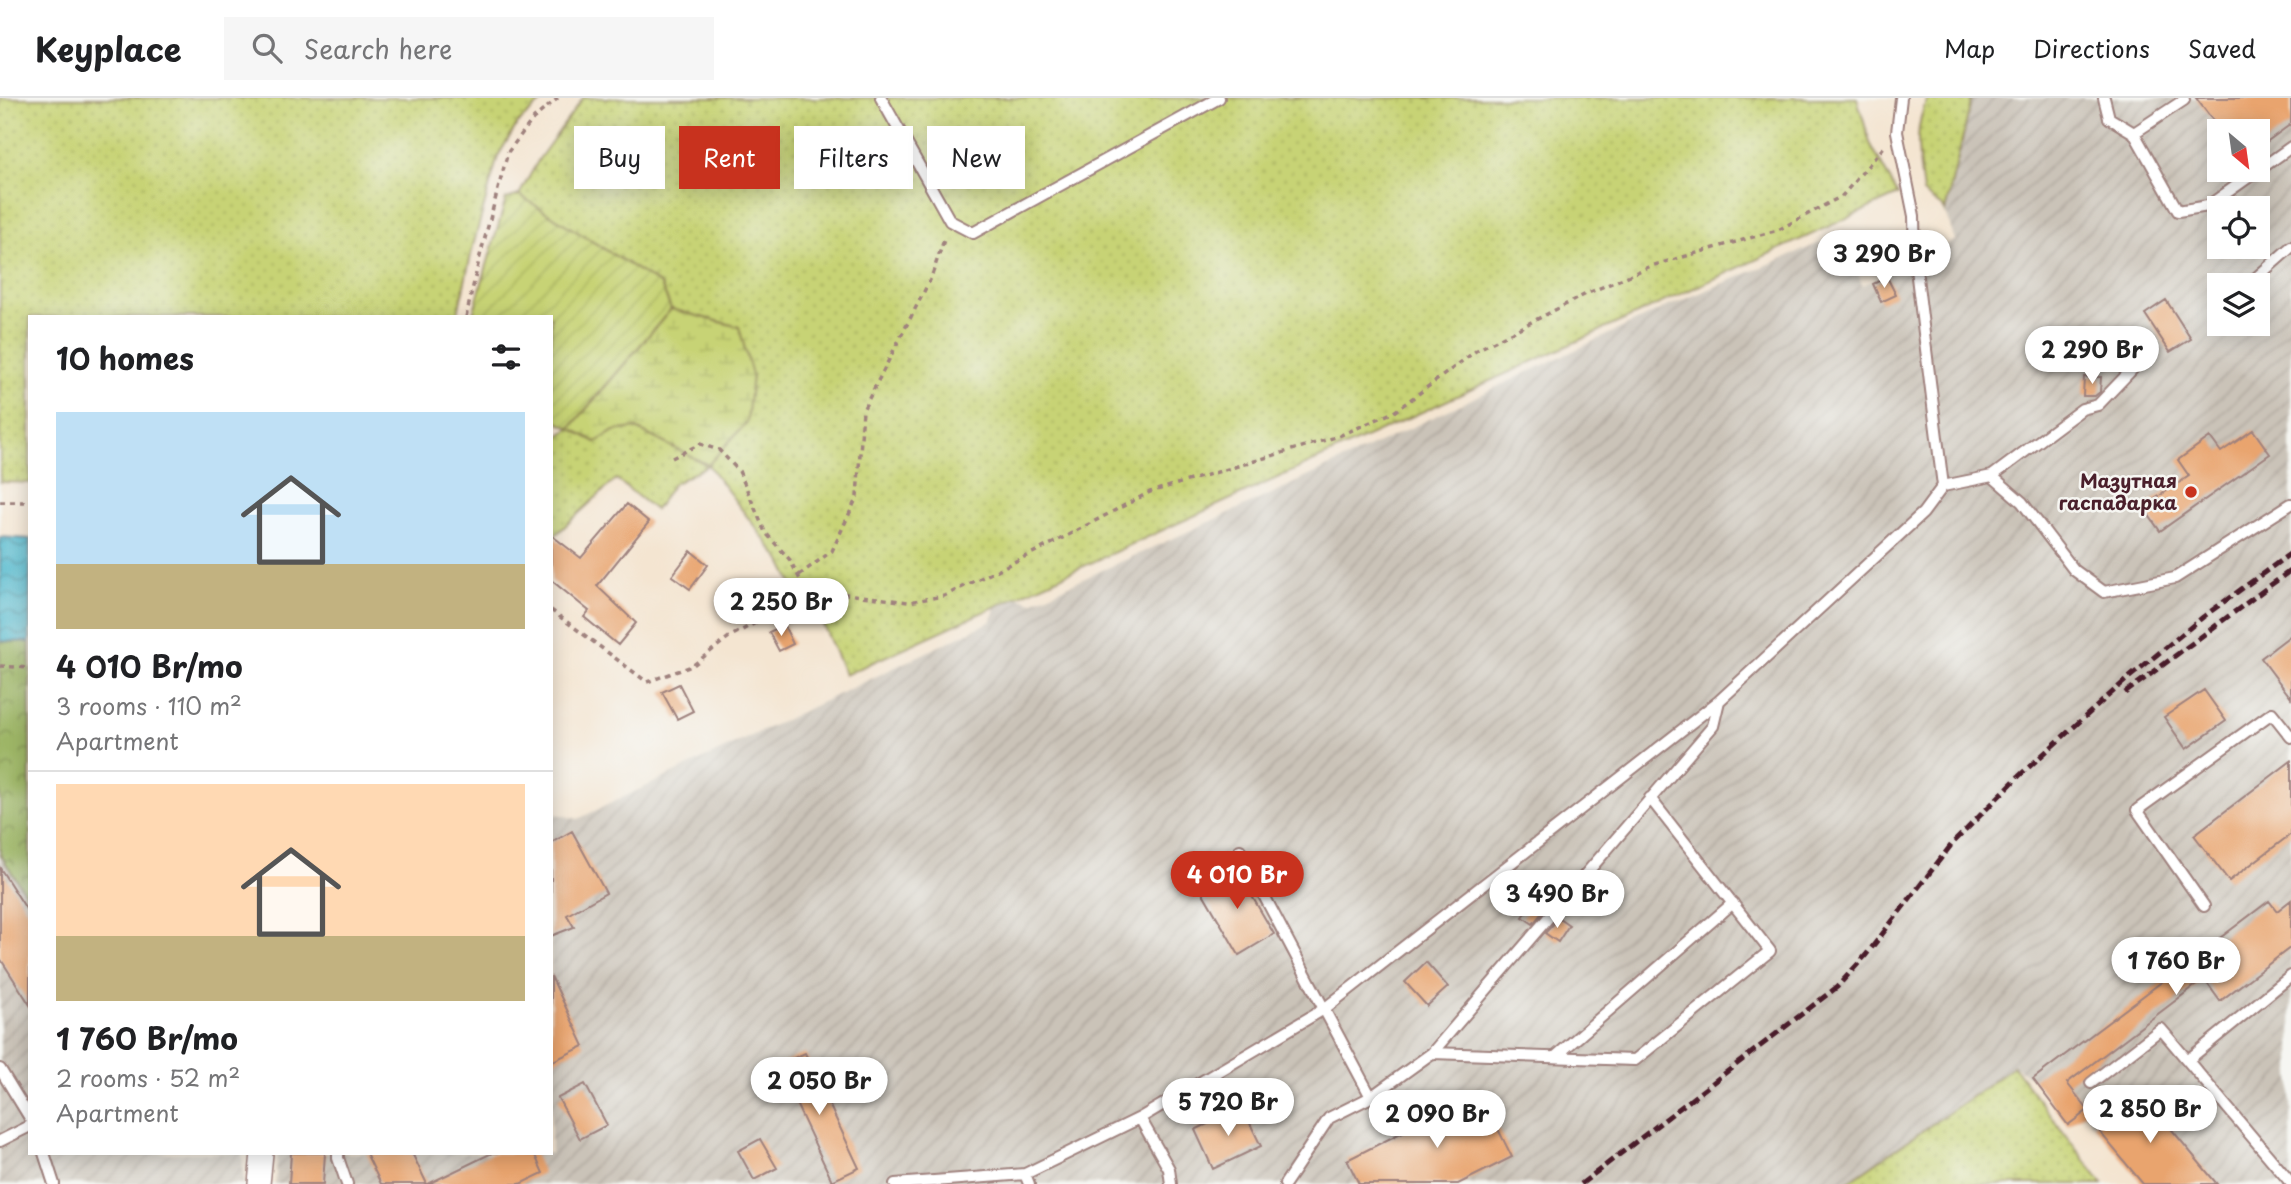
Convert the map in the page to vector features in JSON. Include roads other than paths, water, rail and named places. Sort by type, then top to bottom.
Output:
[{"type":"street","points":[[259,1184],[262,1155]]},
{"type":"lane","points":[[881,98],[950,221],[973,233],[1219,98]]},
{"type":"lane","points":[[1901,98],[1897,132],[1914,216],[1915,261],[1943,486]]},
{"type":"lane","points":[[2104,98],[2109,118],[2134,133],[2178,211],[2208,206],[2291,147]]},
{"type":"lane","points":[[2134,133],[2184,100]]},
{"type":"lane","points":[[2262,273],[2291,247]]},
{"type":"lane","points":[[895,1184],[1027,1179],[1140,1118],[1324,1009],[1719,701],[1923,513],[1943,486],[1992,476],[2082,409],[2098,405],[2143,358]]},
{"type":"lane","points":[[1992,476],[2022,502],[2074,570],[2104,592],[2175,578],[2291,503]]},
{"type":"lane","points":[[1285,1184],[1329,1118],[1371,1097],[1432,1053],[1713,726],[1719,701]]},
{"type":"lane","points":[[2204,906],[2137,810],[2272,713],[2291,737]]},
{"type":"lane","points":[[1432,1053],[1635,1060],[1770,951],[1650,798]]},
{"type":"lane","points":[[1240,850],[1371,1097]]},
{"type":"lane","points":[[1555,1057],[1733,903]]},
{"type":"lane","points":[[2188,1060],[2291,976]]},
{"type":"lane","points":[[2091,1083],[2161,1029],[2291,1183]]},
{"type":"lane","points":[[0,1069],[28,1115]]},
{"type":"lane","points":[[1140,1118],[1170,1169],[1171,1184]]},
{"type":"lane","points":[[0,1141],[28,1127]]},
{"type":"lane","points":[[45,1155],[54,1184]]},
{"type":"lane","points":[[338,1155],[346,1184]]},
{"type":"water","points":[[0,537],[28,539],[28,642],[0,641]]},
{"type":"railway","points":[[1581,1184],[1837,987],[1866,955],[1952,844],[2019,776],[2126,680],[2203,617],[2291,553]]},
{"type":"railway","points":[[2125,693],[2291,570]]},
{"type":"place","name":"Мазутная гаспадарка","points":[[2191,492]]}]
